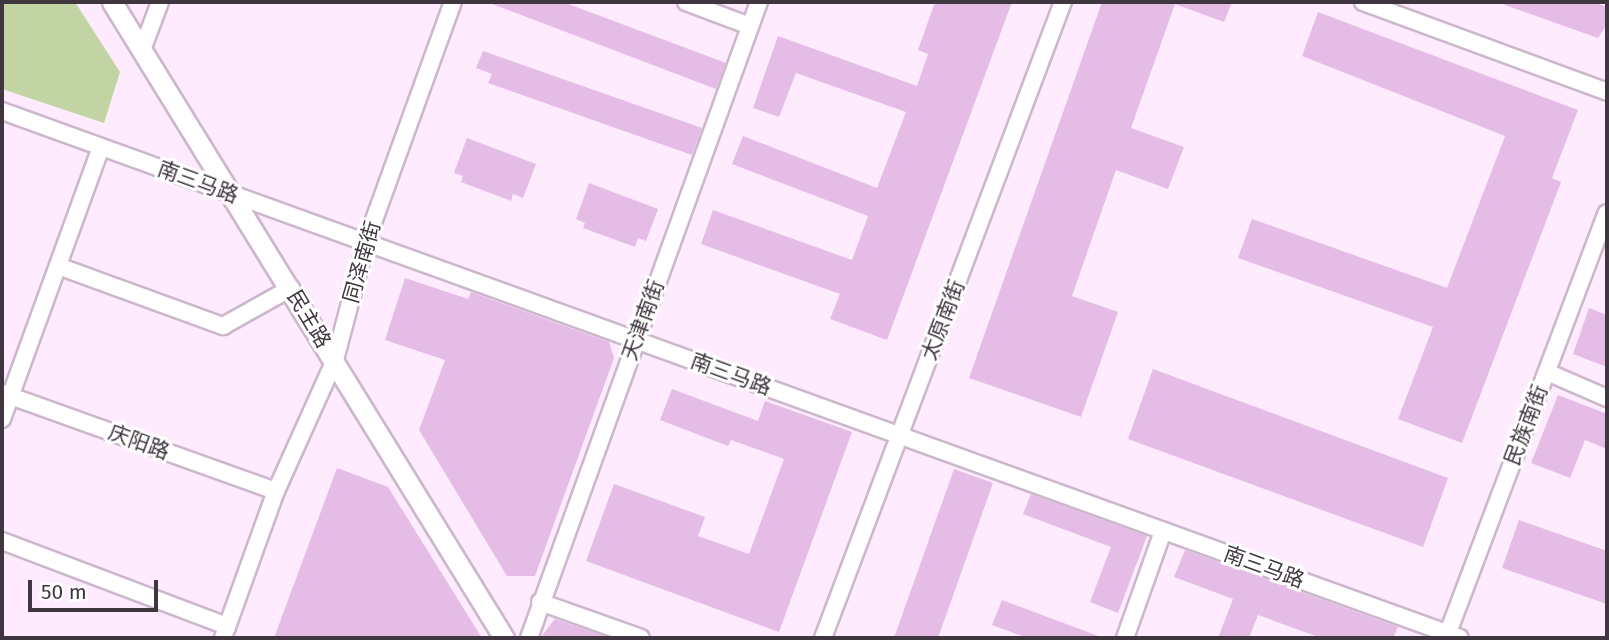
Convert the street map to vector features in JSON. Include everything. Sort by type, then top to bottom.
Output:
[{"type":"street","name":"民主路","points":[[112,2],[226,192],[291,288],[504,638]]},
{"type":"street","points":[[142,50],[160,2]]},
{"type":"street","name":"同泽南街","points":[[225,632],[276,491],[335,360],[366,242],[453,2]]},
{"type":"street","points":[[686,2],[750,26]]},
{"type":"street","name":"天津南街","points":[[529,638],[759,2]]},
{"type":"street","name":"太原南街","points":[[823,638],[1063,2]]},
{"type":"street","points":[[1363,2],[1607,92]]},
{"type":"street","name":"南三马路","points":[[2,111],[1451,637]]},
{"type":"street","points":[[2,419],[6,395],[101,147]]},
{"type":"street","name":"民族南街","points":[[1451,637],[1607,213]]},
{"type":"street","points":[[58,265],[223,326],[291,288]]},
{"type":"street","points":[[1547,372],[1607,398]]},
{"type":"street","name":"庆阳路","points":[[6,395],[276,491]]},
{"type":"street","points":[[1125,638],[1163,531]]},
{"type":"street","points":[[2,541],[225,632]]},
{"type":"street","points":[[540,602],[641,638]]},
{"type":"green space","points":[[2,2],[75,2],[120,72],[104,123],[2,89]]},
{"type":"building","points":[[487,2],[563,2],[726,63],[716,89]]},
{"type":"building","points":[[935,2],[1012,2],[887,340],[830,319],[840,294],[701,244],[713,210],[852,260],[868,216],[732,164],[743,136],[877,188],[906,112],[796,73],[779,117],[753,108],[778,36],[917,86],[928,54],[918,50]]},
{"type":"building","points":[[1102,2],[1232,2],[1224,22],[1175,4],[1131,128],[1184,147],[1168,189],[1116,170],[1072,296],[1118,312],[1081,417],[969,378]]},
{"type":"building","points":[[1593,2],[1607,7],[1607,24],[1598,38],[1502,4]]},
{"type":"building","points":[[1318,12],[1578,110],[1552,178],[1561,182],[1462,443],[1398,419],[1433,327],[1238,258],[1252,219],[1447,288],[1505,136],[1302,56]]},
{"type":"building","points":[[483,51],[702,128],[692,155],[488,83],[492,74],[476,68]]},
{"type":"building","points":[[467,138],[536,164],[523,198],[513,194],[511,201],[461,182],[463,176],[454,173]]},
{"type":"building","points":[[589,183],[658,209],[646,241],[638,238],[635,247],[583,228],[585,223],[576,219]]},
{"type":"building","points":[[405,278],[468,299],[471,292],[609,342],[614,358],[535,576],[507,576],[419,430],[445,360],[385,340]]},
{"type":"building","points":[[1589,308],[1607,315],[1607,367],[1573,354]]},
{"type":"building","points":[[1153,369],[1448,478],[1423,547],[1128,439]]},
{"type":"building","points":[[672,389],[758,421],[765,401],[852,432],[779,632],[586,561],[614,484],[705,517],[698,536],[749,554],[784,459],[731,440],[728,446],[660,420]]},
{"type":"building","points":[[1558,395],[1607,414],[1607,449],[1585,440],[1570,478],[1531,463]]},
{"type":"building","points":[[337,468],[388,487],[482,638],[274,638]]},
{"type":"building","points":[[954,469],[993,483],[938,638],[894,638]]},
{"type":"building","points":[[1031,494],[1147,536],[1118,613],[1090,602],[1111,547],[1023,514]]},
{"type":"building","points":[[1519,520],[1607,551],[1607,604],[1502,568]]},
{"type":"building","points":[[1185,550],[1398,627],[1393,638],[1321,638],[1258,615],[1249,638],[1218,638],[1233,599],[1174,577]]},
{"type":"building","points":[[1002,600],[1101,638],[1028,638],[992,625]]},
{"type":"building","points":[[555,619],[610,638],[540,638]]}]
